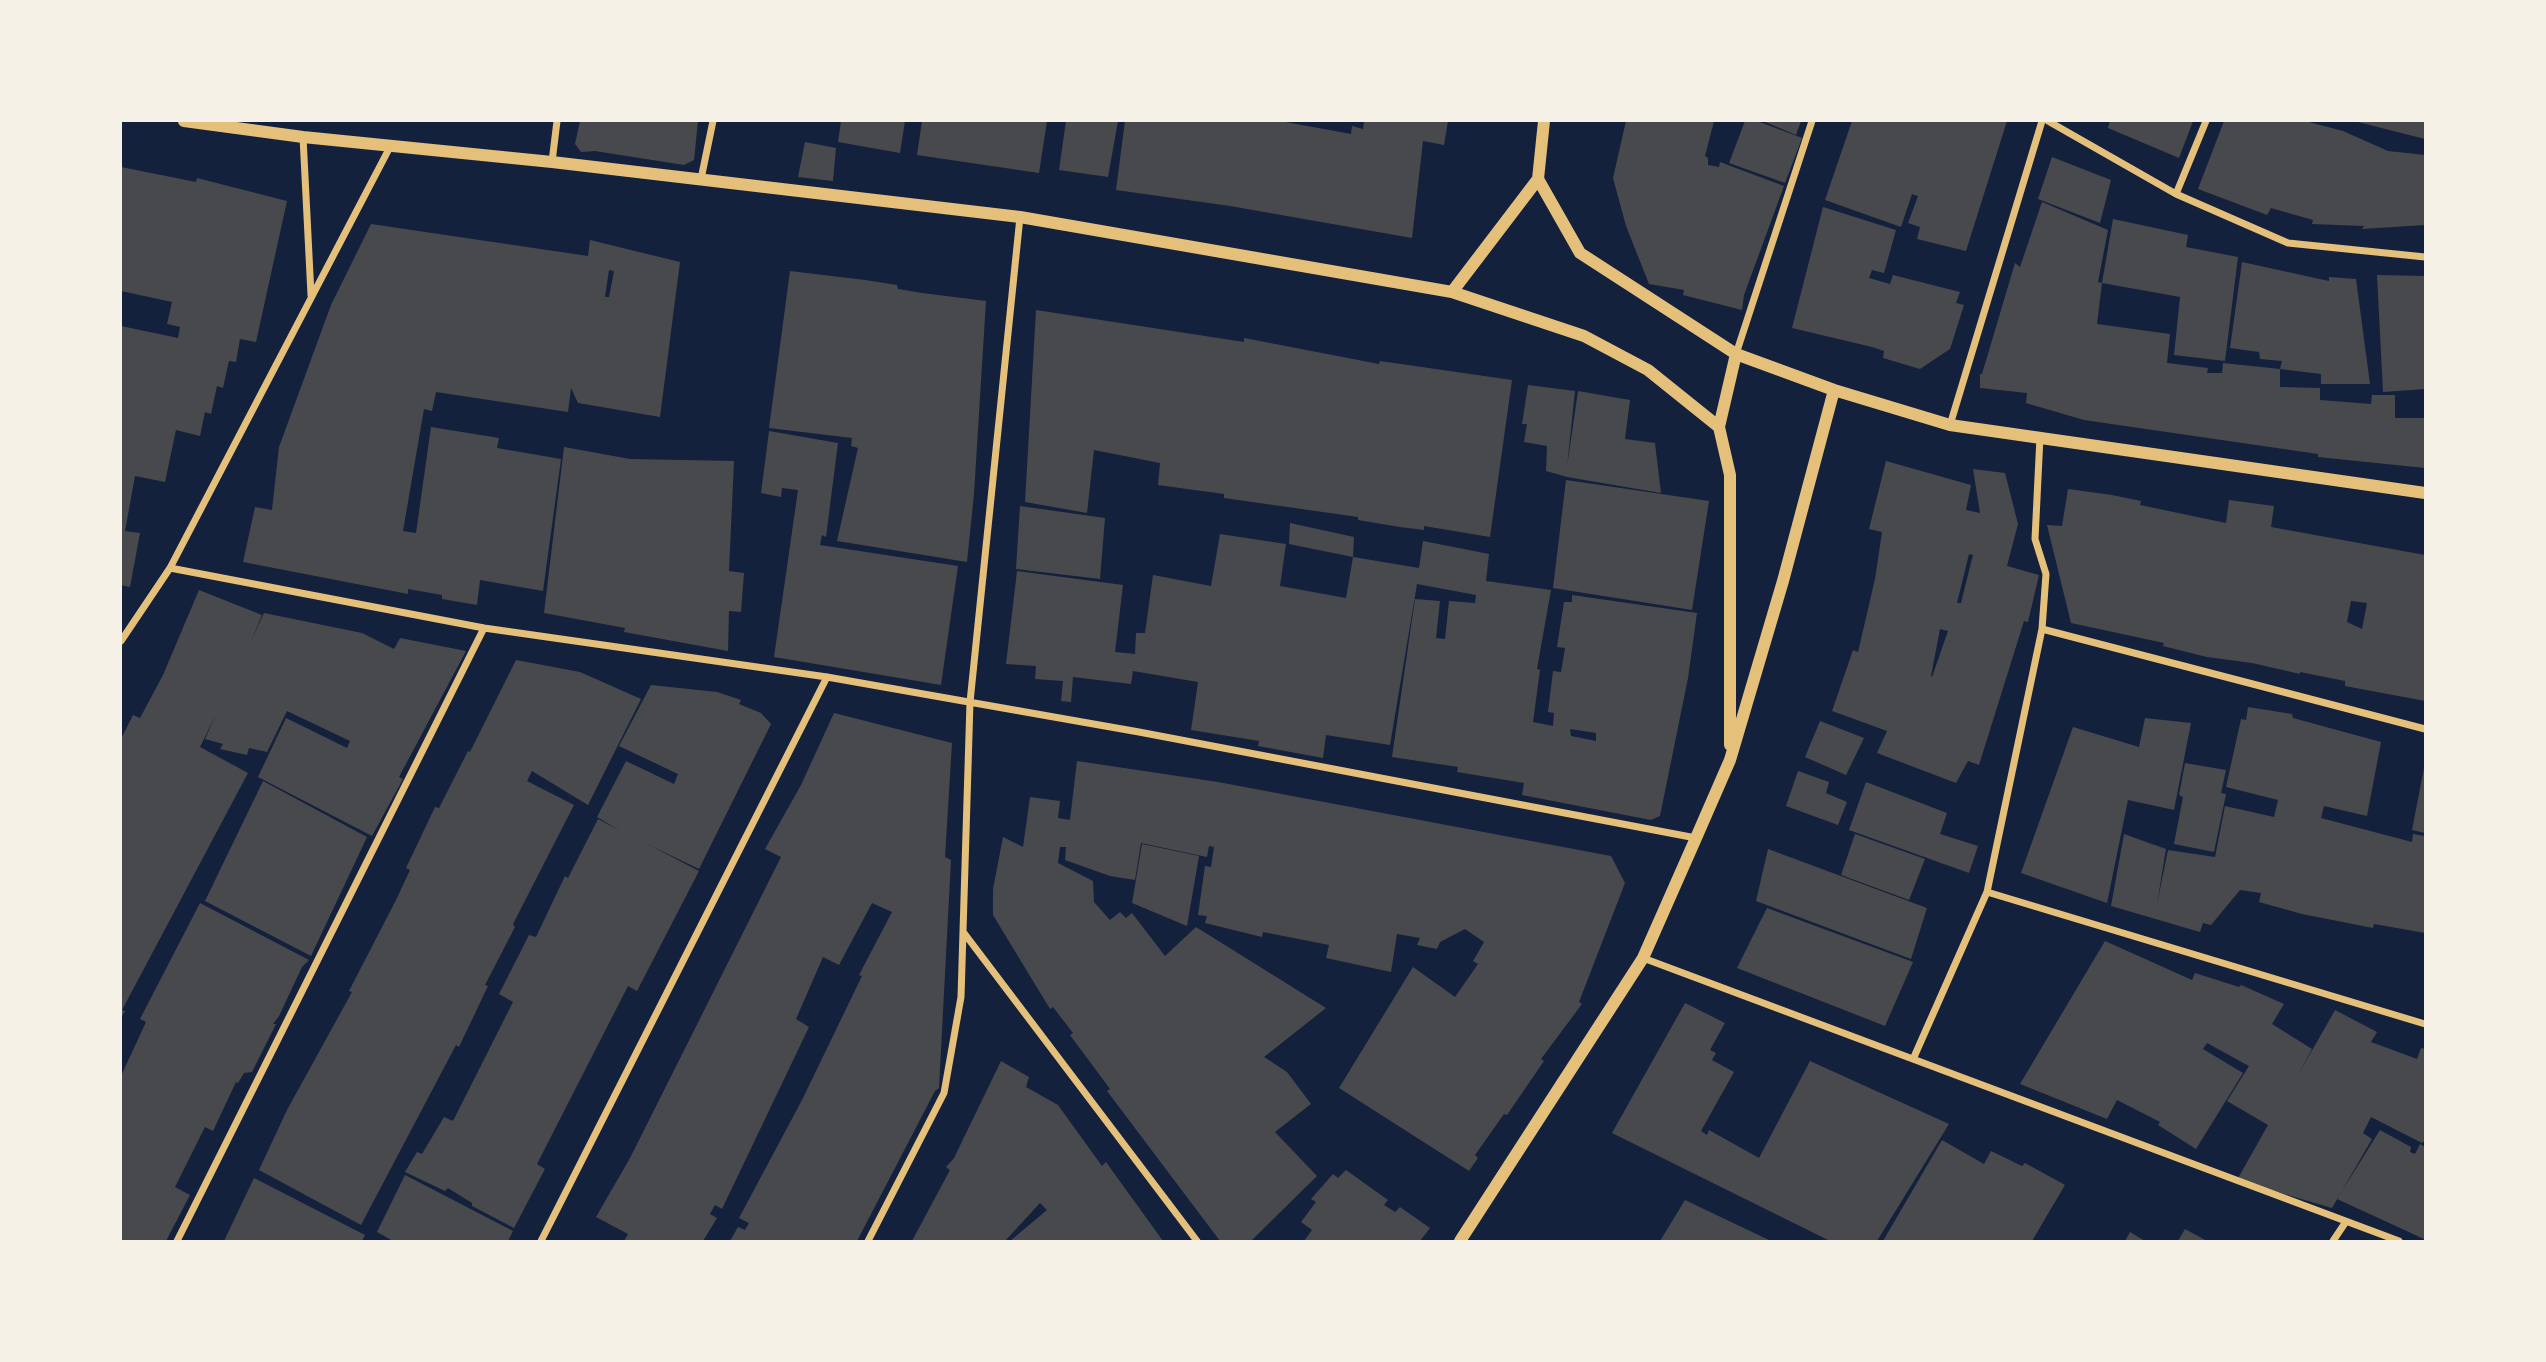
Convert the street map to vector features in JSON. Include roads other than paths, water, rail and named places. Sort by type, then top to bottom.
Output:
[{"type":"street","points":[[184,121],[233,124],[303,138],[552,162],[1020,217],[1452,292],[1584,336],[1648,370],[1719,427]]},
{"type":"street","points":[[552,162],[557,121]]},
{"type":"street","points":[[701,179],[713,121]]},
{"type":"street","points":[[1452,292],[1538,179],[1544,121]]},
{"type":"street","points":[[1730,760],[1730,475],[1719,427],[1736,354],[1812,121]]},
{"type":"street","points":[[1950,425],[2042,121]]},
{"type":"street","points":[[2048,121],[2176,194],[2288,243],[2425,257]]},
{"type":"street","points":[[2176,194],[2206,121]]},
{"type":"street","points":[[303,138],[311,296]]},
{"type":"street","points":[[121,641],[170,568],[390,147]]},
{"type":"street","points":[[1538,179],[1580,253],[1736,354],[1835,390],[1950,425],[2425,493]]},
{"type":"street","points":[[868,1241],[944,1093],[961,997],[970,702],[1020,217]]},
{"type":"street","points":[[1460,1241],[1643,958],[1696,838],[1730,760],[1835,390]]},
{"type":"street","points":[[1914,1057],[1987,892],[2042,629],[2046,574],[2035,540],[2040,437]]},
{"type":"street","points":[[170,568],[484,628],[827,677],[970,702],[1696,838]]},
{"type":"street","points":[[177,1241],[484,628]]},
{"type":"street","points":[[2042,629],[2425,729]]},
{"type":"street","points":[[541,1241],[827,677]]},
{"type":"street","points":[[1987,892],[2425,1024]]},
{"type":"street","points":[[964,932],[1196,1241]]},
{"type":"street","points":[[1643,958],[1914,1057],[2345,1223],[2399,1241]]},
{"type":"street","points":[[2333,1241],[2345,1223]]}]
